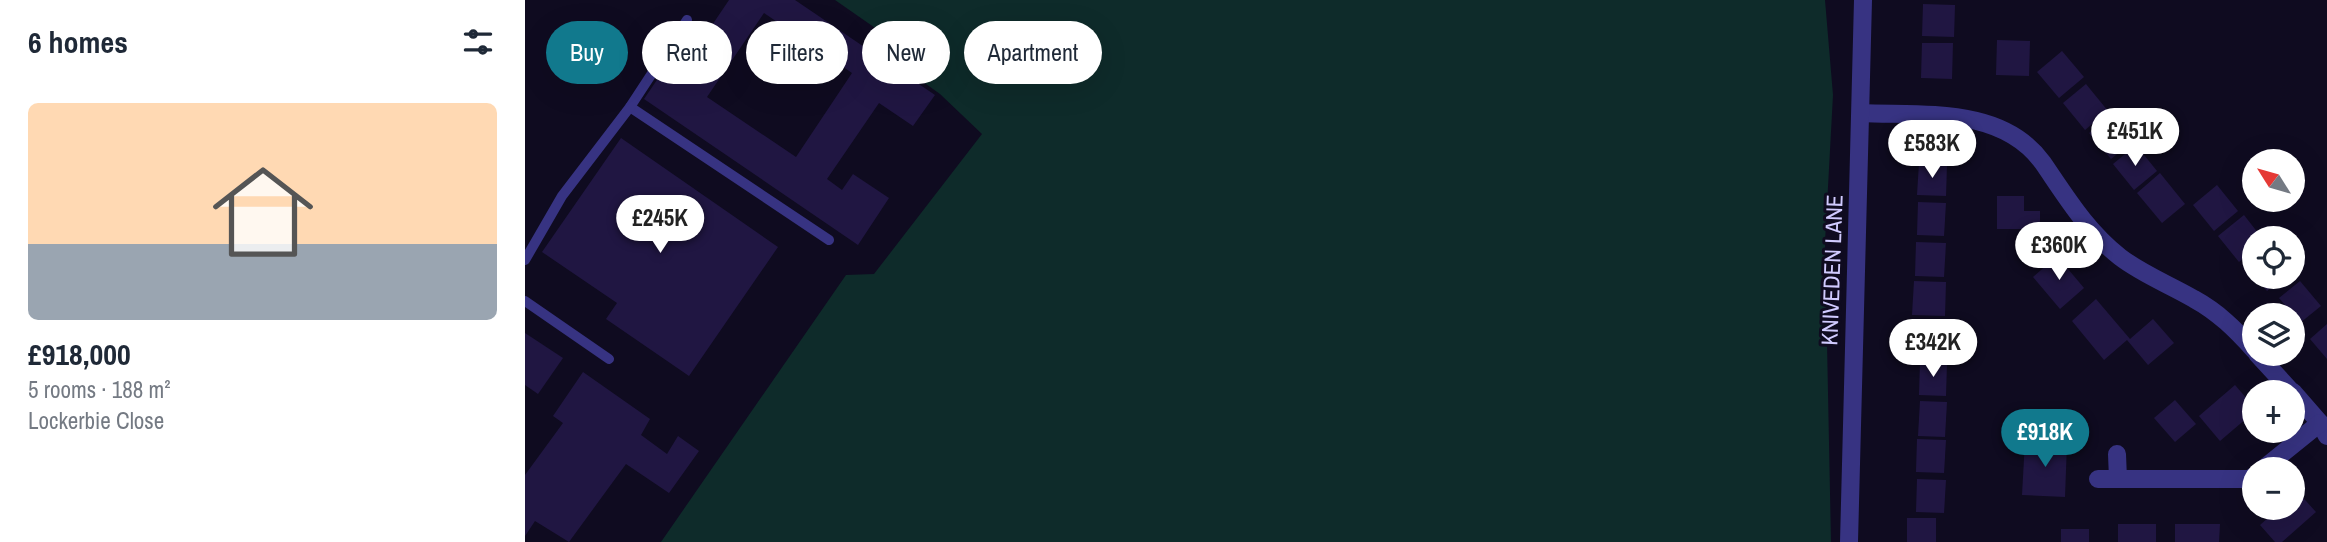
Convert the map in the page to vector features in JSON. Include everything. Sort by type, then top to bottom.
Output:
[{"type":"street","name":"KNIVEDEN LANE","points":[[1849,542],[1863,0]]},
{"type":"street","points":[[1861,113],[1966,117],[2019,138],[2041,160],[2074,212],[2097,239],[2124,260],[2196,300],[2229,322],[2242,337]]},
{"type":"street","points":[[2268,366],[2281,380]]},
{"type":"street","points":[[2282,457],[2324,430],[2305,407]]},
{"type":"street","points":[[2117,454],[2118,479]]},
{"type":"street","points":[[2098,479],[2242,479]]},
{"type":"lane","points":[[525,260],[562,196],[631,107],[687,20]]},
{"type":"lane","points":[[631,107],[829,240]]},
{"type":"lane","points":[[525,301],[609,359]]},
{"type":"green space","points":[[835,0],[1825,0],[1833,95],[1825,242],[1831,542],[661,542],[846,275],[874,274],[982,134],[926,84],[950,84],[950,21],[865,21]]},
{"type":"building","points":[[729,0],[795,0],[826,21],[776,21],[764,13],[759,21],[746,21],[746,40],[732,60],[732,21],[715,21]]},
{"type":"building","points":[[1923,4],[1955,5],[1954,37],[1922,36]]},
{"type":"building","points":[[848,36],[862,45],[862,84],[919,84],[935,95],[913,126],[879,103],[827,179],[842,190],[853,174],[889,198],[858,245],[644,99],[654,84],[716,84],[707,97],[796,157],[845,84],[848,84],[852,73],[848,70]]},
{"type":"building","points":[[1997,40],[2030,41],[2029,76],[1996,75]]},
{"type":"building","points":[[1922,43],[1953,43],[1952,79],[1921,78]]},
{"type":"building","points":[[2062,51],[2084,77],[2059,98],[2037,72]]},
{"type":"building","points":[[2086,84],[2108,111],[2085,130],[2063,103]]},
{"type":"building","points":[[2111,115],[2133,141],[2111,159],[2089,133]]},
{"type":"building","points":[[621,138],[778,247],[689,376],[606,319],[617,303],[542,252]]},
{"type":"building","points":[[2136,145],[2157,171],[2134,190],[2113,164]]},
{"type":"building","points":[[1919,163],[1947,164],[1946,196],[1917,195]]},
{"type":"building","points":[[2160,173],[2185,204],[2162,223],[2137,193]]},
{"type":"building","points":[[2217,185],[2238,211],[2214,231],[2193,205]]},
{"type":"building","points":[[1997,196],[2024,196],[2024,211],[2040,211],[2040,229],[1997,229]]},
{"type":"building","points":[[1918,202],[1946,203],[1944,236],[1917,235]]},
{"type":"building","points":[[2244,215],[2253,226],[2242,226],[2242,259],[2239,262],[2218,236]]},
{"type":"building","points":[[1916,242],[1946,243],[1944,277],[1915,276]]},
{"type":"building","points":[[2057,256],[2084,288],[2060,309],[2033,277]]},
{"type":"building","points":[[1914,281],[1946,282],[1945,316],[1912,315]]},
{"type":"building","points":[[2305,287],[2321,306],[2305,319],[2305,303],[2283,303],[2279,298],[2290,289]]},
{"type":"building","points":[[2096,299],[2130,339],[2153,319],[2174,343],[2148,365],[2127,340],[2104,360],[2072,321]]},
{"type":"building","points":[[1920,321],[1947,322],[1946,354],[1919,353]]},
{"type":"building","points":[[2327,324],[2327,359],[2310,339]]},
{"type":"building","points":[[525,333],[563,358],[538,394],[525,385]]},
{"type":"building","points":[[1920,362],[1947,363],[1946,396],[1919,395]]},
{"type":"building","points":[[583,372],[650,419],[641,435],[667,454],[678,436],[699,451],[669,493],[626,464],[569,542],[535,521],[525,536],[525,475],[563,423],[553,416]]},
{"type":"building","points":[[2235,385],[2242,393],[2242,422],[2220,441],[2199,416]]},
{"type":"building","points":[[2175,400],[2196,424],[2175,442],[2154,418]]},
{"type":"building","points":[[1920,401],[1947,402],[1945,437],[1918,436]]},
{"type":"building","points":[[1917,439],[1946,440],[1944,473],[1916,472]]},
{"type":"building","points":[[2025,441],[2067,443],[2065,497],[2022,495]]},
{"type":"building","points":[[1917,479],[1946,480],[1944,513],[1916,512]]},
{"type":"building","points":[[2305,500],[2316,512],[2282,542],[2275,542],[2260,525],[2266,520],[2305,520]]},
{"type":"building","points":[[1907,518],[1936,518],[1936,542],[1907,542]]},
{"type":"building","points":[[2118,524],[2156,524],[2156,542],[2118,542]]},
{"type":"building","points":[[2175,524],[2220,524],[2219,542],[2175,542]]},
{"type":"building","points":[[2061,529],[2089,529],[2089,542],[2061,542]]}]
